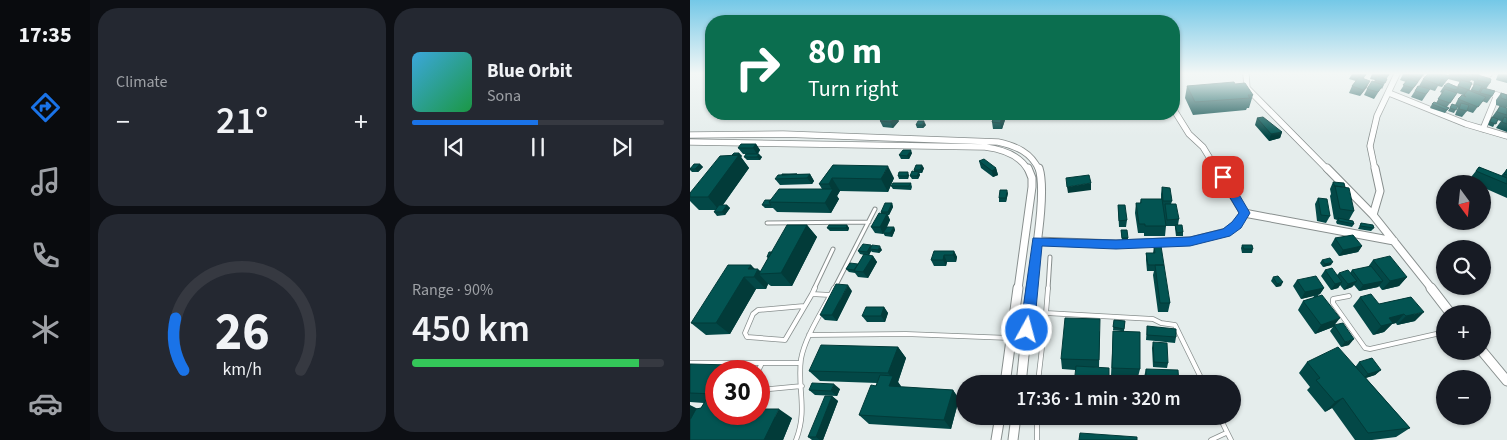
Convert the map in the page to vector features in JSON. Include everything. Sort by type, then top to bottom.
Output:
[{"type":"street","points":[[1253,95],[1373,215],[1444,305]]},
{"type":"street","points":[[1373,215],[1380,191],[1370,146],[1377,116],[1388,95]]},
{"type":"street","points":[[1393,95],[1466,124],[1507,136]]},
{"type":"street","points":[[1492,95],[1507,98]]},
{"type":"street","points":[[1483,129],[1497,96]]},
{"type":"street","points":[[1180,120],[1189,134],[1203,147],[1244,213],[1394,241]]},
{"type":"street","points":[[690,134],[950,138],[1014,146],[1029,154],[1038,167],[1042,178],[1022,375]]},
{"type":"street","points":[[690,142],[988,147],[1009,152],[1024,162],[1032,179],[1005,375]]},
{"type":"street","points":[[1037,241],[1116,244],[1190,242],[1226,232],[1236,225],[1244,213]]},
{"type":"street","points":[[1490,360],[1507,381]]},
{"type":"street","points":[[996,440],[998,425]]},
{"type":"street","points":[[1013,440],[1015,425]]},
{"type":"lane","points":[[796,440],[800,431],[804,408],[799,364],[810,335],[830,294],[875,209]]},
{"type":"lane","points":[[768,223],[869,222]]},
{"type":"lane","points":[[804,306],[758,310],[753,314],[744,333],[747,337],[785,340],[812,294],[832,248]]},
{"type":"lane","points":[[1039,375],[1050,257]]},
{"type":"lane","points":[[812,294],[830,294]]},
{"type":"lane","points":[[1349,296],[1334,299],[1333,303],[1365,348],[1370,349],[1436,334]]},
{"type":"lane","points":[[1046,314],[1153,319],[1175,325],[1200,375]]},
{"type":"lane","points":[[810,335],[906,334],[1011,338]]},
{"type":"lane","points":[[690,363],[705,363]]},
{"type":"lane","points":[[770,365],[799,364]]},
{"type":"lane","points":[[770,389],[802,386]]},
{"type":"lane","points":[[1037,425],[1037,440]]},
{"type":"lane","points":[[1223,425],[1231,440]]},
{"type":"lane","points":[[1212,440],[1226,433]]},
{"type":"building","points":[[1191,95],[1253,95],[1248,95],[1250,98],[1195,102]]},
{"type":"building","points":[[1441,95],[1456,95],[1450,103],[1438,99]]},
{"type":"building","points":[[1462,95],[1466,97],[1464,95],[1480,95],[1486,97],[1478,107],[1458,99]]},
{"type":"building","points":[[1501,95],[1507,95],[1507,100],[1501,98]]},
{"type":"building","points":[[1434,102],[1449,108],[1447,110],[1432,104]]},
{"type":"building","points":[[1461,103],[1469,105],[1467,111],[1459,109]]},
{"type":"building","points":[[1452,104],[1458,106],[1456,110],[1450,108]]},
{"type":"building","points":[[1500,106],[1507,108],[1507,115],[1497,112]]},
{"type":"building","points":[[1263,117],[1282,132],[1271,134],[1257,118]]},
{"type":"building","points":[[1492,117],[1498,119],[1496,124],[1490,122]]},
{"type":"building","points":[[1504,117],[1507,118],[1507,124],[1502,122]]},
{"type":"building","points":[[881,120],[892,120],[890,122]]},
{"type":"building","points":[[993,120],[1001,120],[1000,123],[992,122]]},
{"type":"building","points":[[918,121],[924,121],[922,125],[916,125]]},
{"type":"building","points":[[741,144],[756,144],[753,148],[738,148]]},
{"type":"building","points":[[903,150],[911,150],[907,156],[899,155]]},
{"type":"building","points":[[746,154],[759,154],[757,157],[744,157]]},
{"type":"building","points":[[739,155],[708,197],[690,197],[690,193],[720,156]]},
{"type":"building","points":[[984,159],[996,168],[992,171],[979,161]]},
{"type":"building","points":[[694,164],[700,164],[695,169],[690,169]]},
{"type":"building","points":[[833,165],[888,166],[881,179],[832,178],[829,184],[819,184]]},
{"type":"building","points":[[916,165],[922,165],[920,170],[914,170]]},
{"type":"building","points":[[1479,167],[1507,178],[1507,184],[1491,177],[1491,175],[1476,171]]},
{"type":"building","points":[[912,171],[919,172],[917,176],[910,176]]},
{"type":"building","points":[[899,172],[908,172],[907,176],[898,176]]},
{"type":"building","points":[[810,174],[807,178],[775,179],[778,175]]},
{"type":"building","points":[[1089,175],[1091,183],[1067,187],[1066,178]]},
{"type":"building","points":[[1333,182],[1344,183],[1345,187],[1335,187]]},
{"type":"building","points":[[893,183],[911,183],[909,186],[891,186]]},
{"type":"building","points":[[1335,186],[1349,188],[1354,211],[1340,209]]},
{"type":"building","points":[[1162,187],[1170,188],[1172,201],[1163,201]]},
{"type":"building","points":[[779,189],[833,189],[825,203],[769,202]]},
{"type":"building","points":[[1000,190],[1007,190],[1006,198],[999,198]]},
{"type":"building","points":[[1318,198],[1327,199],[1330,216],[1321,215]]},
{"type":"building","points":[[1141,199],[1162,199],[1166,226],[1145,226],[1145,224],[1139,224],[1136,203],[1141,203]]},
{"type":"building","points":[[765,200],[771,200],[769,202],[771,205],[762,205]]},
{"type":"building","points":[[885,203],[892,203],[888,212],[881,212]]},
{"type":"building","points":[[1165,204],[1176,204],[1179,219],[1167,220]]},
{"type":"building","points":[[719,205],[727,205],[722,212],[714,212]]},
{"type":"building","points":[[1118,205],[1125,205],[1127,220],[1119,221]]},
{"type":"building","points":[[879,213],[887,214],[880,227],[871,227]]},
{"type":"building","points":[[1338,218],[1353,221],[1354,224],[1339,221]]},
{"type":"building","points":[[1361,223],[1373,225],[1374,228],[1360,226]]},
{"type":"building","points":[[787,225],[807,225],[781,273],[759,274]]},
{"type":"building","points":[[829,225],[847,225],[846,228],[827,228]]},
{"type":"building","points":[[1175,225],[1182,225],[1183,232],[1177,233]]},
{"type":"building","points":[[887,227],[894,227],[890,233],[883,233]]},
{"type":"building","points":[[1121,230],[1127,230],[1128,238],[1122,238]]},
{"type":"building","points":[[1353,235],[1362,246],[1343,250],[1335,238]]},
{"type":"building","points":[[863,244],[871,245],[867,252],[858,251]]},
{"type":"building","points":[[872,245],[880,246],[878,250],[870,249]]},
{"type":"building","points":[[1242,245],[1252,245],[1253,249],[1244,249]]},
{"type":"building","points":[[1161,246],[1164,265],[1148,265],[1146,253],[1155,253],[1154,247]]},
{"type":"building","points":[[934,251],[954,251],[953,255],[944,255],[943,260],[931,260]]},
{"type":"building","points":[[864,254],[873,256],[863,272],[854,271]]},
{"type":"building","points":[[1390,256],[1407,277],[1390,281],[1373,260]]},
{"type":"building","points":[[1330,258],[1333,262],[1325,264],[1322,260]]},
{"type":"building","points":[[850,263],[858,264],[854,270],[846,269]]},
{"type":"building","points":[[728,265],[751,265],[748,269],[758,269],[754,277],[744,277],[716,323],[691,323]]},
{"type":"building","points":[[1155,265],[1164,265],[1170,303],[1160,303]]},
{"type":"building","points":[[1371,266],[1383,281],[1363,285],[1352,270]]},
{"type":"building","points":[[1332,268],[1342,282],[1335,284],[1325,270]]},
{"type":"building","points":[[1348,270],[1357,281],[1348,284],[1339,273]]},
{"type":"building","points":[[1278,276],[1283,282],[1277,284],[1273,277]]},
{"type":"building","points":[[1316,276],[1324,288],[1305,292],[1297,280]]},
{"type":"building","points":[[836,284],[848,285],[832,315],[820,315]]},
{"type":"building","points":[[1371,294],[1379,304],[1411,297],[1424,312],[1389,318],[1393,323],[1381,326],[1360,297]]},
{"type":"building","points":[[1322,295],[1340,318],[1321,325],[1303,301]]},
{"type":"building","points":[[866,307],[884,307],[881,316],[862,316]]},
{"type":"building","points":[[1065,318],[1100,319],[1099,360],[1061,359]]},
{"type":"building","points":[[1114,320],[1125,321],[1124,329],[1113,327]]},
{"type":"building","points":[[1343,323],[1354,339],[1345,342],[1334,325]]},
{"type":"building","points":[[1147,326],[1176,329],[1176,337],[1147,335]]},
{"type":"building","points":[[1113,331],[1140,332],[1140,369],[1112,368]]},
{"type":"building","points":[[1153,342],[1167,343],[1168,363],[1154,362]]},
{"type":"building","points":[[821,345],[898,347],[888,373],[809,371]]},
{"type":"building","points":[[1338,347],[1410,428],[1368,433],[1343,398],[1335,402],[1316,380],[1320,378],[1307,362]]},
{"type":"building","points":[[1372,358],[1381,370],[1368,374],[1359,362]]},
{"type":"building","points":[[690,364],[705,364],[705,394],[690,393]]},
{"type":"building","points":[[1076,366],[1109,368],[1109,375],[1075,375]]},
{"type":"building","points":[[1146,369],[1178,370],[1178,375],[1146,375]]},
{"type":"building","points":[[880,375],[893,376],[889,386],[953,390],[944,420],[859,415],[871,385],[876,386]]},
{"type":"building","points":[[812,383],[834,384],[831,391],[809,390]]},
{"type":"building","points":[[825,396],[832,396],[816,437],[808,437]]},
{"type":"building","points":[[705,402],[705,425],[770,425],[770,409],[779,409],[764,440],[690,440],[690,420],[696,409],[701,408]]},
{"type":"building","points":[[1080,433],[1137,437],[1137,440],[1079,440]]},
{"type":"route","points":[[1027,330],[1037,241],[1116,244],[1190,242],[1226,232],[1243,218],[1244,213],[1223,177]]}]
